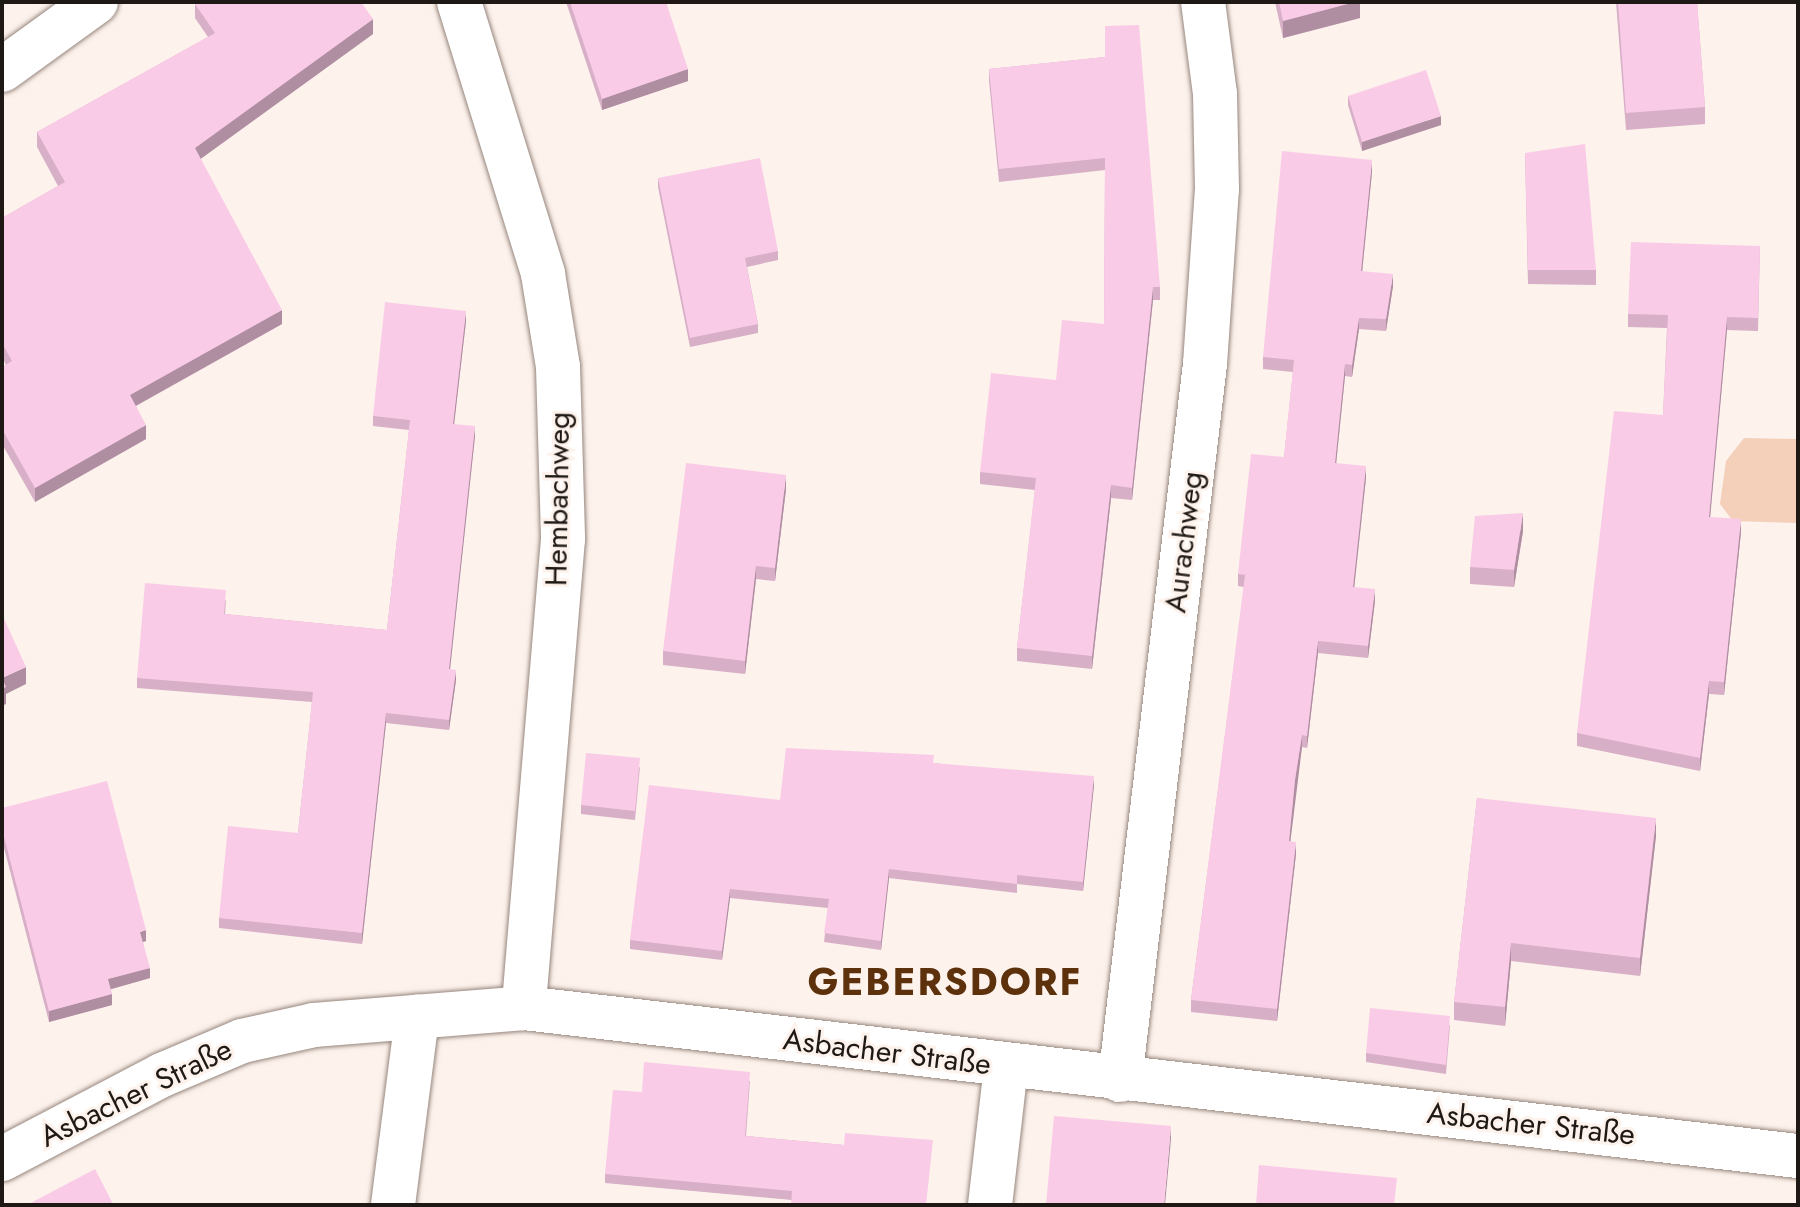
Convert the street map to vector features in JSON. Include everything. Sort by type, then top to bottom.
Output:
[{"type":"street","points":[[2,70],[96,2]]},
{"type":"street","name":"Hembachweg","points":[[459,2],[539,261],[558,367],[563,539],[524,1008]]},
{"type":"street","name":"Aurachweg","points":[[1120,1080],[1205,364],[1217,189],[1215,94],[1203,2]]},
{"type":"street","name":"Asbacher Straße","points":[[2,1159],[162,1075],[242,1041],[314,1025],[524,1008],[1120,1080],[1798,1156]]},
{"type":"street","points":[[393,1205],[417,1017]]},
{"type":"street","points":[[990,1205],[1006,1066]]},
{"type":"shaded area","points":[[1744,438],[1798,439],[1798,523],[1733,521],[1720,504],[1726,461]]},
{"type":"building","points":[[361,2],[373,19],[195,148],[282,310],[130,395],[146,425],[35,488],[2,429],[2,367],[12,361],[2,343],[2,218],[65,182],[37,132],[215,33],[195,4]]},
{"type":"building","points":[[570,2],[666,2],[688,69],[602,99]]},
{"type":"building","points":[[1279,2],[1355,2],[1283,21]]},
{"type":"building","points":[[1618,2],[1697,2],[1705,107],[1626,113]]},
{"type":"building","points":[[1139,25],[1160,287],[1153,287],[1132,488],[1111,485],[1092,656],[1017,648],[1036,478],[980,472],[991,373],[1056,380],[1062,320],[1104,324],[1105,158],[999,169],[989,69],[1105,57],[1105,26]]},
{"type":"building","points":[[1426,70],[1441,116],[1362,142],[1348,96]]},
{"type":"building","points":[[1585,144],[1596,270],[1528,270],[1525,153]]},
{"type":"building","points":[[1282,151],[1372,160],[1361,271],[1393,274],[1386,319],[1359,318],[1352,365],[1345,364],[1335,463],[1366,466],[1353,587],[1375,589],[1368,646],[1318,641],[1307,736],[1302,735],[1295,780],[1289,841],[1296,842],[1277,1009],[1191,1000],[1245,575],[1238,574],[1251,454],[1284,457],[1294,360],[1263,357]]},
{"type":"building","points":[[760,158],[778,251],[745,258],[758,324],[690,338],[658,178]]},
{"type":"building","points":[[1631,242],[1760,246],[1758,318],[1727,317],[1709,517],[1741,519],[1724,682],[1709,681],[1700,758],[1577,733],[1614,411],[1663,415],[1668,315],[1628,314]]},
{"type":"building","points":[[385,302],[466,311],[453,424],[475,426],[449,669],[456,670],[449,720],[386,713],[362,933],[219,918],[228,826],[298,833],[313,692],[137,678],[145,583],[226,590],[224,614],[387,630],[410,420],[373,416]]},
{"type":"building","points":[[686,463],[786,475],[775,568],[756,566],[745,661],[663,651]]},
{"type":"building","points":[[1523,513],[1514,570],[1470,567],[1475,516]]},
{"type":"building","points":[[2,614],[26,667],[2,678]]},
{"type":"building","points":[[786,748],[934,755],[933,763],[1094,776],[1083,882],[1017,875],[1017,884],[889,869],[881,941],[824,933],[829,899],[730,889],[722,951],[630,940],[649,785],[780,800]]},
{"type":"building","points":[[586,753],[640,758],[635,811],[581,805]]},
{"type":"building","points":[[107,781],[146,930],[140,932],[150,968],[108,979],[112,994],[49,1011],[2,829],[2,808]]},
{"type":"building","points":[[1477,798],[1656,818],[1640,958],[1511,943],[1505,1007],[1454,1002]]},
{"type":"building","points":[[1370,1008],[1450,1016],[1446,1065],[1366,1053]]},
{"type":"building","points":[[644,1062],[750,1072],[745,1136],[844,1145],[845,1133],[933,1140],[926,1205],[791,1205],[792,1191],[605,1174],[613,1090],[642,1092]]},
{"type":"building","points":[[1054,1116],[1171,1126],[1164,1205],[1046,1205]]},
{"type":"building","points":[[1259,1165],[1397,1178],[1394,1205],[1256,1205]]},
{"type":"building","points":[[95,1169],[113,1204],[129,1205],[27,1205]]},
{"type":"district","name":"GEBERSDORF","points":[[945,982]]}]
